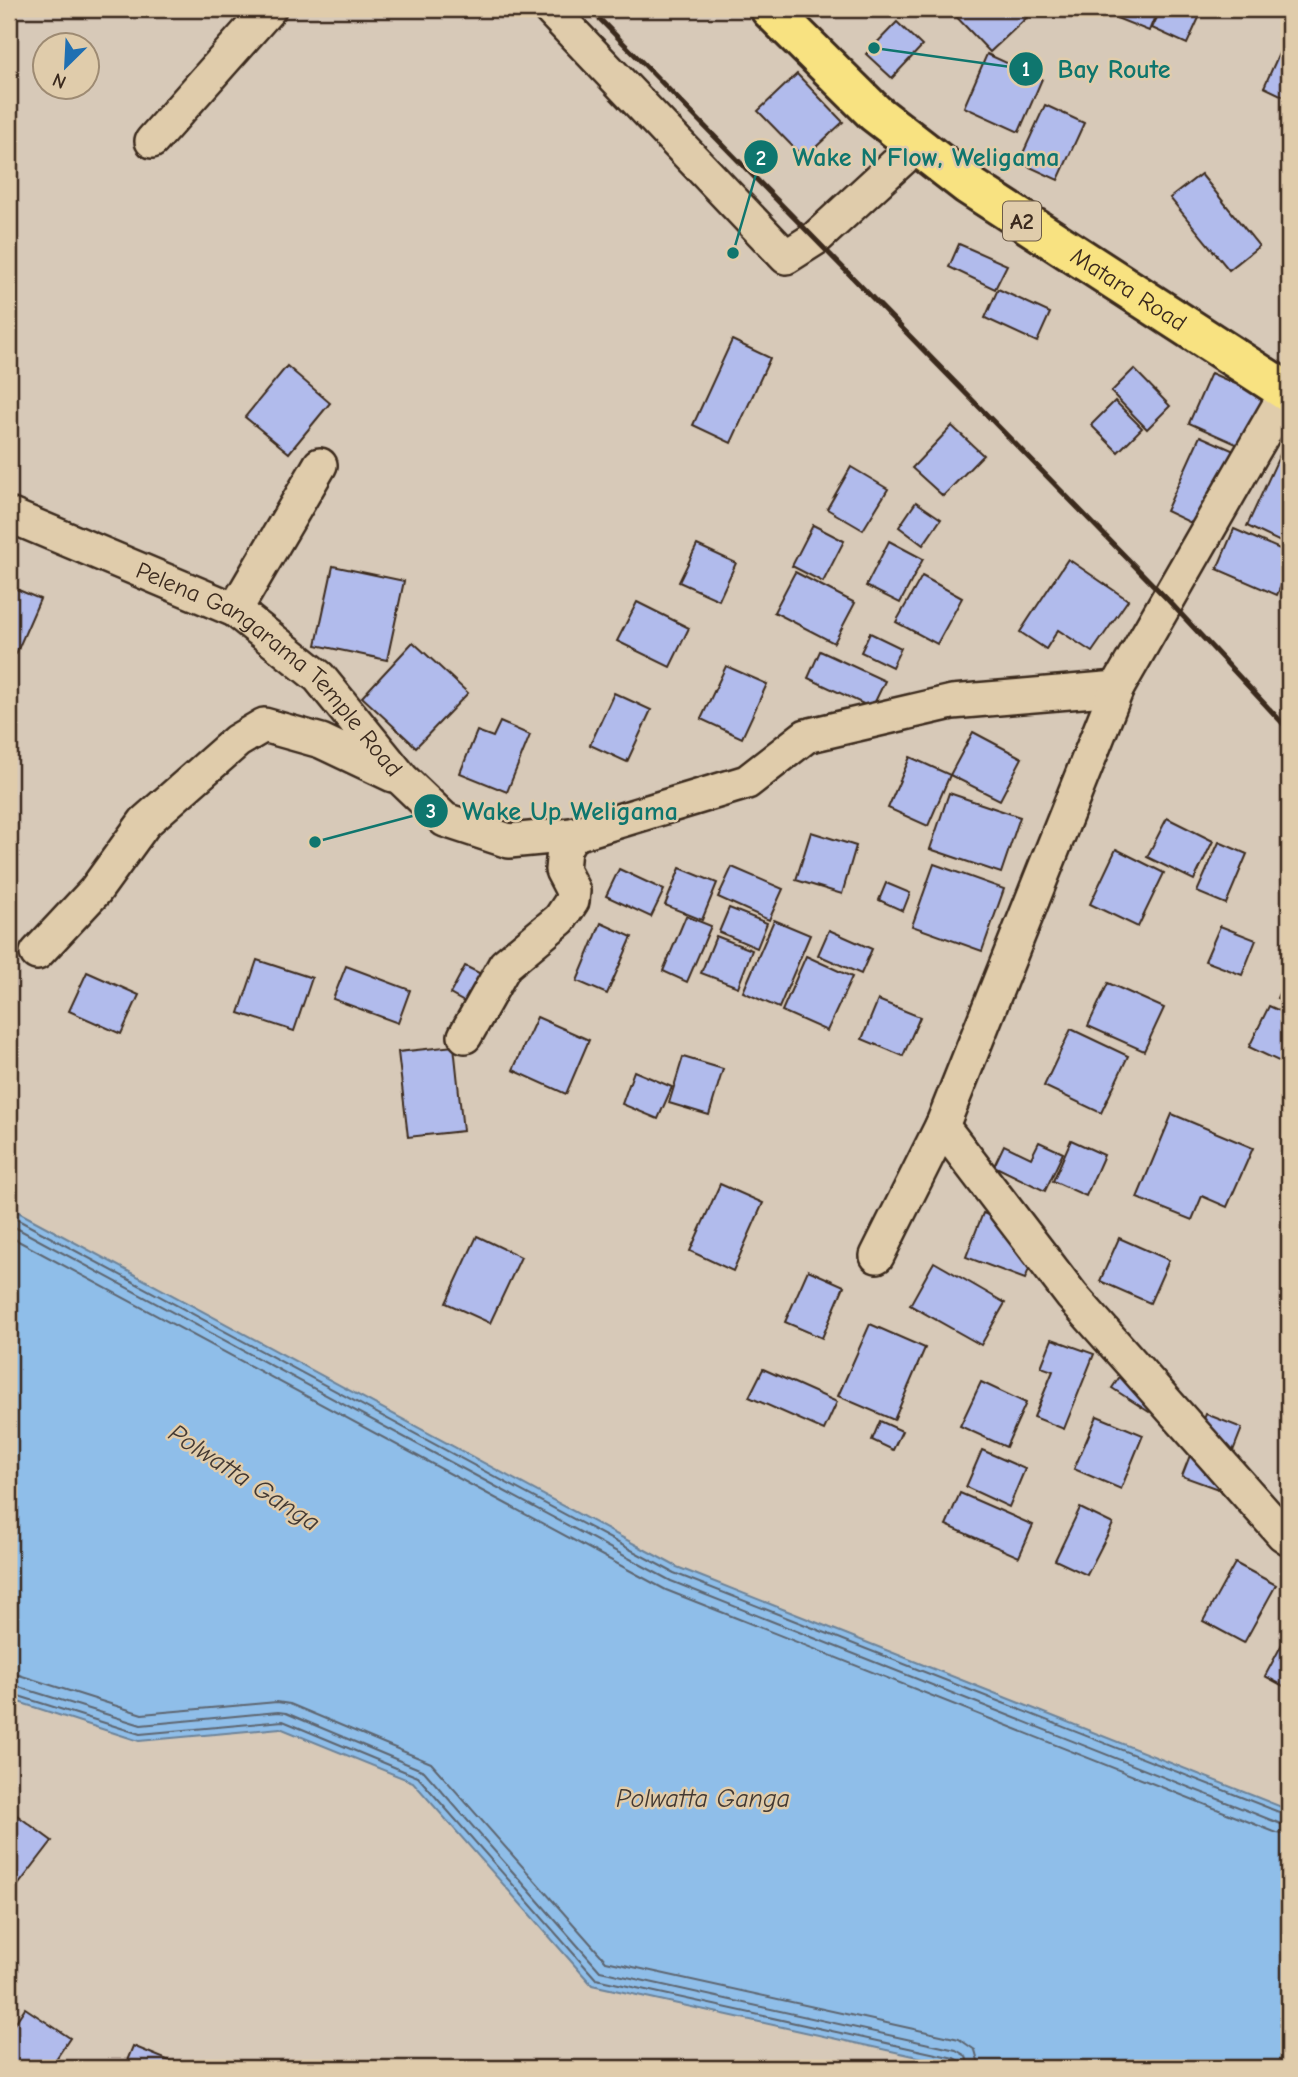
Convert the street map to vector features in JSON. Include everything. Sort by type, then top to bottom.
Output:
[{"type":"highway","name":"Matara Road","points":[[776,12],[852,91],[916,146],[968,185],[1288,393]]},
{"type":"street","points":[[152,141],[269,9]]},
{"type":"street","points":[[550,9],[786,257],[816,238],[916,146]]},
{"type":"street","points":[[877,1256],[942,1126],[1117,688],[1288,393]]},
{"type":"street","points":[[234,610],[320,465]]},
{"type":"street","name":"Pelena Gangarama Temple Road","points":[[9,515],[234,610],[319,677],[402,779],[445,820],[509,841],[572,835],[747,782],[806,736],[952,702],[1117,688]]},
{"type":"street","points":[[37,953],[95,891],[145,822],[237,741],[264,725],[321,741],[402,779]]},
{"type":"street","points":[[465,1036],[505,965],[560,919],[572,901],[573,891],[562,870],[564,849],[572,835]]},
{"type":"street","points":[[942,1126],[1072,1296],[1185,1427],[1289,1538]]},
{"type":"water","name":"Polwatta Ganga","points":[[9,1207],[677,1567],[1289,1810],[1289,2068],[968,2068],[592,1985],[413,1782],[280,1728],[139,1741],[9,1699]]},
{"type":"building","points":[[886,9],[901,9],[893,16]]},
{"type":"building","points":[[949,9],[1036,9],[990,52]]},
{"type":"building","points":[[1094,9],[1158,9],[1149,31]]},
{"type":"building","points":[[1161,9],[1203,9],[1187,44],[1152,28]]},
{"type":"building","points":[[1289,12],[1289,31],[1282,28]]},
{"type":"building","points":[[897,22],[922,46],[892,78],[866,54]]},
{"type":"building","points":[[1286,38],[1289,39],[1289,99],[1264,87]]},
{"type":"building","points":[[987,54],[1042,79],[1019,132],[964,107]]},
{"type":"building","points":[[797,74],[843,122],[804,158],[758,111]]},
{"type":"building","points":[[1045,105],[1084,123],[1058,180],[1019,162]]},
{"type":"building","points":[[1201,174],[1259,246],[1229,270],[1170,198]]},
{"type":"building","points":[[959,244],[1007,265],[995,289],[949,267]]},
{"type":"building","points":[[998,289],[1050,313],[1037,342],[985,318]]},
{"type":"building","points":[[732,340],[770,358],[731,443],[693,425]]},
{"type":"building","points":[[287,366],[330,403],[289,453],[245,417]]},
{"type":"building","points":[[1134,369],[1170,406],[1147,429],[1111,392]]},
{"type":"building","points":[[1211,373],[1276,402],[1254,452],[1189,423]]},
{"type":"building","points":[[1115,401],[1142,428],[1118,452],[1091,425]]},
{"type":"building","points":[[952,426],[983,455],[943,496],[912,468]]},
{"type":"building","points":[[1200,436],[1241,454],[1206,530],[1166,511]]},
{"type":"building","points":[[1282,450],[1289,453],[1289,546],[1247,526]]},
{"type":"building","points":[[851,467],[888,489],[863,530],[827,509]]},
{"type":"building","points":[[916,502],[941,519],[923,545],[899,527]]},
{"type":"building","points":[[813,525],[844,541],[823,582],[792,566]]},
{"type":"building","points":[[1234,529],[1289,553],[1289,567],[1277,595],[1217,569]]},
{"type":"building","points":[[889,541],[923,559],[900,603],[866,586]]},
{"type":"building","points":[[697,545],[736,563],[719,600],[679,582]]},
{"type":"building","points":[[1068,559],[1128,600],[1092,652],[1058,630],[1046,649],[1020,632]]},
{"type":"building","points":[[333,566],[404,581],[387,660],[316,645]]},
{"type":"building","points":[[795,572],[855,603],[834,643],[774,612]]},
{"type":"building","points":[[922,576],[962,598],[937,644],[896,622]]},
{"type":"building","points":[[9,586],[40,599],[16,654],[9,651]]},
{"type":"building","points":[[637,602],[689,628],[670,667],[617,641]]},
{"type":"building","points":[[870,633],[901,648],[892,667],[861,652]]},
{"type":"building","points":[[413,642],[468,693],[416,747],[362,697]]},
{"type":"building","points":[[820,651],[885,681],[872,708],[808,678]]},
{"type":"building","points":[[726,666],[767,684],[742,738],[701,719]]},
{"type":"building","points":[[614,693],[651,710],[627,762],[590,745]]},
{"type":"building","points":[[500,722],[530,735],[507,792],[460,773],[477,731],[493,737]]},
{"type":"building","points":[[973,732],[1022,758],[1000,800],[950,775]]},
{"type":"building","points":[[910,757],[950,775],[928,826],[888,808]]},
{"type":"building","points":[[949,793],[1020,817],[1001,873],[930,849]]},
{"type":"building","points":[[1167,818],[1213,841],[1194,880],[1147,857]]},
{"type":"building","points":[[811,832],[856,846],[842,894],[796,880]]},
{"type":"building","points":[[1219,842],[1247,854],[1226,904],[1197,892]]},
{"type":"building","points":[[1116,849],[1164,873],[1138,927],[1090,904]]},
{"type":"building","points":[[934,864],[1004,889],[982,951],[912,926]]},
{"type":"building","points":[[732,867],[783,889],[769,920],[718,897]]},
{"type":"building","points":[[680,868],[717,883],[702,920],[665,905]]},
{"type":"building","points":[[619,869],[664,890],[651,917],[606,896]]},
{"type":"building","points":[[886,883],[910,893],[903,911],[879,900]]},
{"type":"building","points":[[729,908],[767,923],[757,948],[719,932]]},
{"type":"building","points":[[686,916],[711,926],[687,982],[663,971]]},
{"type":"building","points":[[774,920],[810,935],[779,1008],[743,992]]},
{"type":"building","points":[[601,923],[632,937],[607,994],[577,981]]},
{"type":"building","points":[[1220,926],[1256,940],[1242,975],[1205,961]]},
{"type":"building","points":[[829,930],[872,949],[861,974],[818,955]]},
{"type":"building","points":[[716,936],[752,950],[738,987],[701,973]]},
{"type":"building","points":[[806,956],[852,977],[827,1031],[782,1011]]},
{"type":"building","points":[[257,960],[312,978],[294,1031],[239,1013]]},
{"type":"building","points":[[346,966],[410,990],[398,1023],[333,999]]},
{"type":"building","points":[[465,966],[491,979],[475,1008],[450,994]]},
{"type":"building","points":[[1289,970],[1289,1004],[1277,998]]},
{"type":"building","points":[[87,972],[139,995],[121,1034],[69,1011]]},
{"type":"building","points":[[1108,983],[1164,1008],[1144,1051],[1088,1026]]},
{"type":"building","points":[[878,1000],[920,1017],[903,1056],[862,1039]]},
{"type":"building","points":[[1269,1006],[1289,1015],[1289,1066],[1249,1047]]},
{"type":"building","points":[[537,1017],[589,1040],[566,1094],[513,1070]]},
{"type":"building","points":[[1071,1029],[1128,1056],[1101,1113],[1044,1086]]},
{"type":"building","points":[[454,1046],[463,1131],[408,1137],[398,1052]]},
{"type":"building","points":[[683,1057],[723,1069],[709,1115],[669,1103]]},
{"type":"building","points":[[634,1071],[672,1087],[658,1119],[622,1104]]},
{"type":"building","points":[[1172,1114],[1253,1148],[1227,1207],[1202,1196],[1192,1220],[1137,1198]]},
{"type":"building","points":[[1071,1140],[1104,1155],[1086,1196],[1053,1181]]},
{"type":"building","points":[[1039,1142],[1063,1153],[1045,1191],[994,1166],[1004,1145],[1031,1158]]},
{"type":"building","points":[[720,1184],[763,1203],[733,1271],[690,1251]]},
{"type":"building","points":[[983,1213],[1042,1236],[1025,1279],[966,1257]]},
{"type":"building","points":[[477,1236],[521,1257],[490,1323],[446,1303]]},
{"type":"building","points":[[1119,1238],[1169,1260],[1150,1303],[1100,1281]]},
{"type":"building","points":[[934,1262],[1005,1303],[981,1345],[910,1305]]},
{"type":"building","points":[[808,1270],[844,1286],[822,1338],[785,1322]]},
{"type":"building","points":[[870,1324],[925,1348],[894,1420],[838,1396]]},
{"type":"building","points":[[1052,1339],[1094,1354],[1064,1429],[1034,1417],[1053,1371],[1041,1367]]},
{"type":"building","points":[[1134,1356],[1171,1380],[1149,1412],[1112,1388]]},
{"type":"building","points":[[763,1369],[837,1402],[824,1430],[749,1397]]},
{"type":"building","points":[[981,1382],[1026,1403],[1006,1447],[960,1426]]},
{"type":"building","points":[[1206,1414],[1242,1428],[1218,1489],[1182,1476]]},
{"type":"building","points":[[1097,1416],[1143,1435],[1121,1489],[1074,1469]]},
{"type":"building","points":[[880,1421],[902,1431],[893,1450],[872,1440]]},
{"type":"building","points":[[982,1450],[1025,1469],[1009,1507],[966,1487]]},
{"type":"building","points":[[960,1493],[1033,1525],[1019,1557],[946,1525]]},
{"type":"building","points":[[1080,1508],[1113,1524],[1087,1575],[1055,1560]]},
{"type":"building","points":[[1235,1563],[1276,1585],[1244,1643],[1203,1621]]},
{"type":"building","points":[[1289,1631],[1289,1689],[1265,1676]]},
{"type":"building","points":[[14,1813],[52,1841],[9,1897],[9,1820]]},
{"type":"building","points":[[25,2008],[70,2038],[50,2068],[9,2068],[9,2032]]},
{"type":"building","points":[[133,2046],[182,2066],[124,2068]]},
{"type":"railway","points":[[590,9],[1167,599],[1289,730]]},
{"type":"place","name":"Bay Route","points":[[874,48]]},
{"type":"place","name":"Wake N Flow, Weligama","points":[[733,253]]},
{"type":"place","name":"Wake Up Weligama","points":[[315,842]]}]
